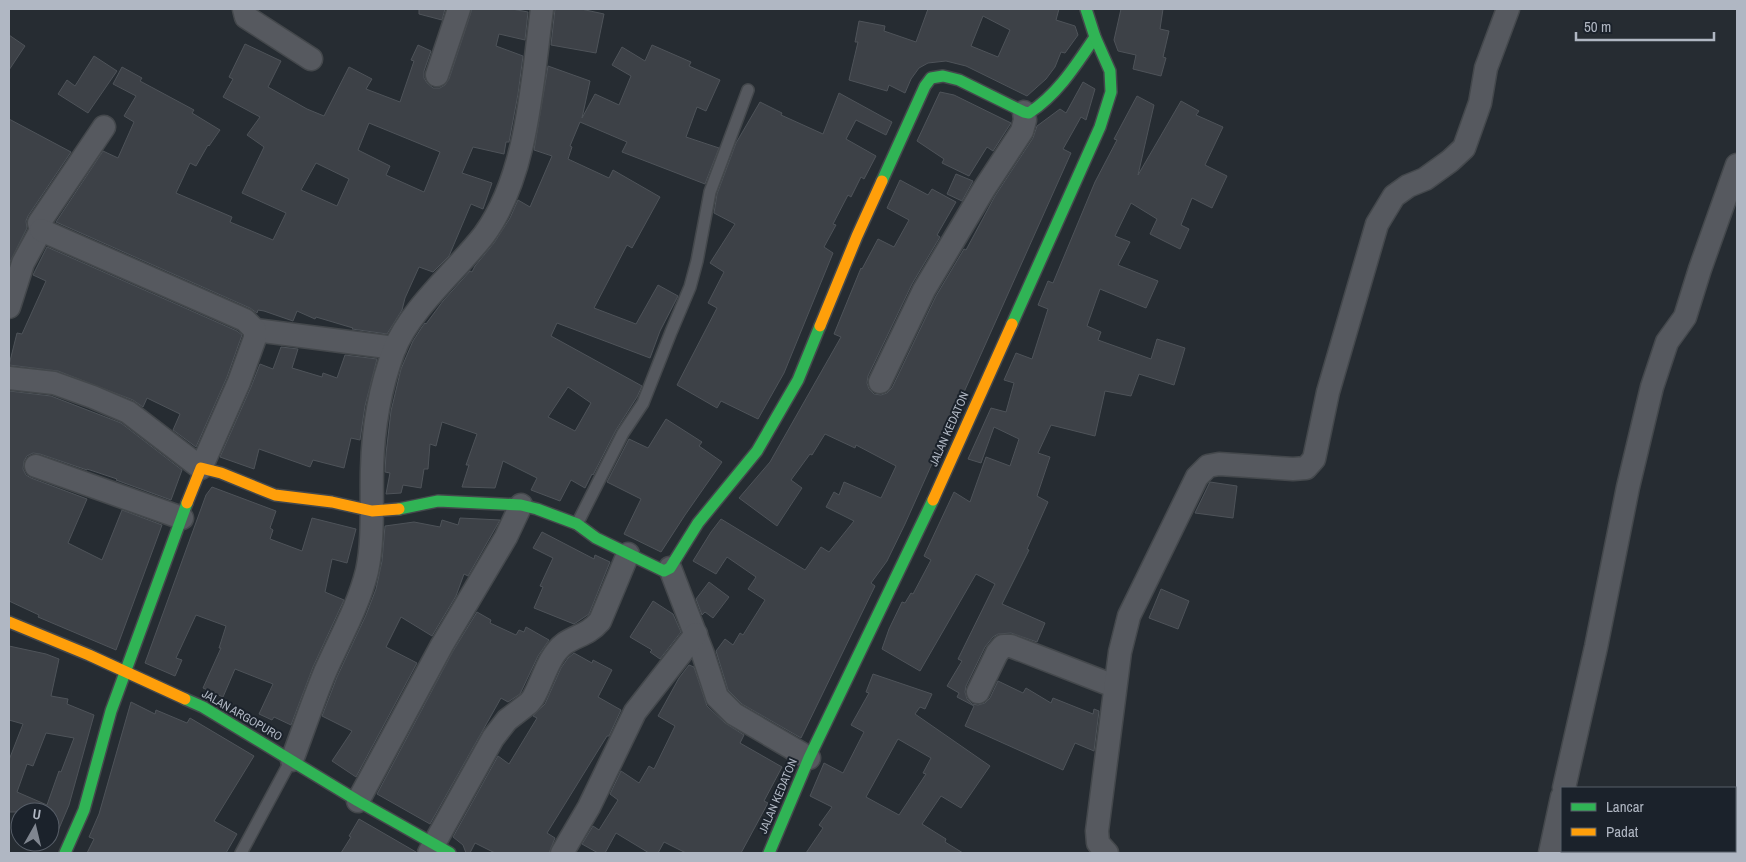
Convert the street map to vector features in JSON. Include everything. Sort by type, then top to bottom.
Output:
[{"type":"street","points":[[244,9],[246,17],[310,59]]},
{"type":"street","points":[[437,75],[459,9]]},
{"type":"street","points":[[292,760],[325,672],[354,610],[367,570],[372,534],[372,468],[376,416],[387,371],[395,348],[413,317],[484,235],[494,219],[515,171],[522,146],[542,9]]},
{"type":"street","name":"JALAN KEDATON","points":[[769,853],[809,758],[919,531],[1100,127],[1110,92],[1110,71],[1095,37],[1086,9]]},
{"type":"street","points":[[1107,853],[1098,843],[1097,831],[1114,686],[1129,616],[1197,477],[1208,466],[1219,464],[1293,470],[1306,468],[1314,459],[1328,392],[1377,224],[1394,196],[1408,186],[1425,179],[1464,148],[1480,103],[1486,68],[1508,9]]},
{"type":"street","points":[[9,378],[54,383],[128,412],[201,468],[221,473],[275,495],[332,502],[372,511],[405,508],[438,501],[521,505],[577,524],[596,538],[664,571],[670,568],[698,523],[757,451],[798,380],[857,236],[925,86],[931,78],[943,76],[959,80],[1024,112],[1030,113],[1047,99],[1074,68],[1095,37]]},
{"type":"street","points":[[880,382],[924,290],[984,188],[1022,130],[1025,120],[1024,112]]},
{"type":"street","points":[[104,127],[39,223],[41,230],[245,320],[255,330],[395,348]]},
{"type":"street","points":[[1564,787],[1596,647],[1628,487],[1652,387],[1667,342],[1685,317],[1737,165]]},
{"type":"street","points":[[9,307],[23,263],[41,230]]},
{"type":"street","points":[[65,853],[84,810],[111,711],[196,477],[239,382],[255,338],[255,330]]},
{"type":"street","points":[[36,466],[182,518]]},
{"type":"street","points":[[358,800],[442,645],[506,537],[521,505]]},
{"type":"street","points":[[438,850],[493,738],[507,720],[533,698],[555,654],[565,644],[593,630],[600,621],[628,554]]},
{"type":"street","points":[[670,568],[696,634],[717,697],[734,714],[809,758]]},
{"type":"street","name":"JALAN ARGOPURO","points":[[9,622],[203,707],[438,850]]},
{"type":"street","points":[[562,853],[589,808],[636,712],[696,634]]},
{"type":"street","points":[[978,692],[997,653],[1003,646],[1011,646],[1114,686]]},
{"type":"street","points":[[1550,853],[1561,802]]},
{"type":"lane","points":[[577,524],[623,433],[648,392],[690,286],[697,261],[710,192],[748,90]]},
{"type":"lane","points":[[241,853],[292,760]]},
{"type":"building","points":[[419,9],[445,9],[442,20],[419,14]]},
{"type":"building","points":[[472,9],[512,9],[528,12],[525,40],[499,34],[496,46],[523,56],[509,142],[506,142],[504,154],[473,147],[462,173],[492,183],[483,209],[471,204],[449,256],[433,272],[419,267],[405,298],[402,310],[387,334],[352,329],[316,317],[315,319],[297,311],[293,321],[264,311],[258,310],[257,313],[250,308],[56,222],[103,151],[118,158],[134,122],[124,116],[136,96],[113,84],[122,67],[142,78],[140,81],[194,110],[192,113],[220,130],[208,145],[196,166],[190,163],[176,193],[232,217],[230,222],[273,240],[286,213],[242,193],[264,147],[247,135],[260,117],[223,97],[233,79],[229,77],[245,44],[281,61],[268,87],[307,109],[324,116],[349,67],[372,79],[366,89],[400,102],[414,61],[411,60],[418,45],[431,51],[424,71],[424,78],[427,83],[433,88],[440,88],[449,79]],"holes":[[[369,123],[440,152],[424,192],[386,175],[390,166],[358,150]],[[316,163],[349,179],[337,206],[301,190]]]},
{"type":"building","points":[[555,9],[581,9],[604,14],[596,53],[551,45]]},
{"type":"building","points":[[928,9],[1059,9],[1056,20],[1075,26],[1078,35],[1065,53],[1061,52],[1055,67],[1046,79],[1027,96],[966,66],[946,61],[928,63],[919,68],[911,79],[905,93],[889,85],[887,91],[849,80],[858,42],[855,42],[859,21],[885,26],[884,31],[916,42]],"holes":[[[983,16],[1010,30],[998,57],[971,46]]]},
{"type":"building","points":[[1121,9],[1163,9],[1160,29],[1169,31],[1163,57],[1166,58],[1161,76],[1133,69],[1136,55],[1118,51],[1114,40]]},
{"type":"building","points":[[9,35],[25,46],[9,70]]},
{"type":"building","points":[[652,45],[691,62],[689,66],[720,80],[706,111],[697,107],[686,137],[719,148],[705,184],[622,152],[627,142],[580,122],[570,146],[572,147],[568,159],[609,178],[613,170],[660,197],[632,248],[627,245],[594,308],[636,324],[658,285],[678,296],[660,331],[650,358],[557,323],[551,336],[642,386],[616,430],[593,475],[585,488],[571,480],[560,501],[531,490],[537,478],[503,461],[495,488],[462,487],[469,465],[466,465],[477,434],[442,422],[436,446],[430,444],[428,469],[424,469],[421,488],[403,485],[401,493],[386,494],[390,473],[385,472],[391,411],[401,369],[413,341],[443,301],[470,271],[472,272],[494,243],[510,218],[518,200],[530,207],[552,156],[534,150],[548,66],[590,81],[582,118],[595,94],[619,105],[631,76],[612,65],[622,47],[645,61]],"holes":[[[568,387],[591,403],[575,431],[548,417]]]},
{"type":"building","points":[[94,56],[117,71],[88,113],[58,94],[67,80],[75,86]]},
{"type":"building","points":[[1083,82],[1095,89],[1086,120],[1081,117],[1063,149],[1071,153],[905,524],[887,561],[871,583],[875,586],[801,738],[742,704],[728,690],[716,651],[725,639],[733,645],[740,633],[743,635],[765,600],[748,589],[756,577],[727,557],[716,574],[693,561],[721,519],[805,570],[821,547],[829,552],[854,521],[826,507],[834,492],[839,495],[844,482],[881,498],[896,466],[856,445],[855,448],[825,434],[812,455],[810,454],[791,480],[802,488],[777,526],[739,498],[770,462],[841,337],[834,334],[861,268],[878,239],[894,247],[909,220],[887,208],[900,180],[928,195],[932,189],[956,202],[937,235],[940,237],[912,284],[868,376],[867,383],[869,389],[874,394],[881,395],[887,393],[892,388],[936,296],[964,249],[966,250],[995,196],[1033,138],[1037,126],[1060,109],[1066,113]]},
{"type":"building","points":[[940,92],[954,95],[1011,123],[993,151],[987,147],[969,176],[942,163],[944,159],[917,141]]},
{"type":"building","points":[[839,93],[892,122],[886,135],[856,120],[846,139],[876,156],[864,179],[861,177],[851,197],[848,195],[833,224],[836,225],[824,247],[833,253],[784,373],[758,419],[721,401],[717,408],[677,385],[717,308],[708,303],[724,272],[710,263],[735,224],[714,213],[717,194],[736,143],[760,102],[782,113],[781,115],[823,134]]},
{"type":"building","points":[[1137,96],[1154,105],[1138,175],[1181,101],[1199,111],[1196,115],[1223,127],[1205,165],[1227,176],[1212,208],[1192,198],[1181,225],[1189,229],[1180,249],[1150,234],[1157,219],[1131,203],[1115,236],[1130,242],[1118,265],[1158,281],[1146,308],[1100,289],[1087,326],[1101,332],[1098,340],[1151,359],[1157,339],[1185,348],[1174,385],[1139,374],[1131,396],[1105,391],[1095,436],[1051,425],[1038,453],[1050,457],[1037,496],[1048,502],[1027,549],[1029,550],[1002,604],[1045,623],[1037,642],[1011,633],[998,634],[993,637],[985,647],[966,686],[965,692],[967,699],[972,704],[985,703],[990,698],[998,681],[1023,693],[1026,688],[1051,703],[1053,698],[1093,714],[1094,709],[1099,711],[1094,751],[1075,743],[1063,770],[965,726],[974,706],[957,697],[959,693],[947,686],[962,661],[958,659],[995,584],[976,574],[920,671],[882,649],[902,602],[905,603],[911,593],[913,594],[931,560],[924,556],[954,492],[970,502],[986,457],[1010,466],[1019,439],[994,427],[981,463],[968,459],[991,408],[1006,412],[1014,383],[1004,380],[1016,353],[1032,359],[1048,309],[1038,305],[1048,281],[1053,283],[1095,182],[1117,140],[1114,139]]},
{"type":"building","points":[[9,119],[71,152],[28,216],[26,221],[27,228],[9,264]]},
{"type":"building","points":[[956,174],[973,181],[962,201],[947,194]]},
{"type":"building","points":[[47,247],[237,331],[242,335],[227,377],[196,447],[173,430],[180,414],[147,398],[143,407],[133,400],[58,371],[9,365],[17,333],[22,334],[46,281],[33,275]]},
{"type":"building","points":[[281,347],[298,349],[292,368],[322,377],[323,373],[337,378],[345,355],[377,359],[365,406],[360,440],[351,438],[344,468],[313,460],[310,467],[259,449],[254,469],[220,457],[260,364],[273,369]]},
{"type":"building","points":[[9,391],[51,396],[121,423],[182,470],[171,500],[117,479],[40,454],[33,453],[27,456],[24,461],[23,469],[26,475],[87,499],[68,543],[102,560],[122,510],[162,525],[116,650],[38,617],[39,615],[9,601]]},
{"type":"building","points":[[666,419],[702,442],[699,446],[722,462],[661,552],[624,534],[641,499],[607,482],[629,439],[648,448]]},
{"type":"building","points":[[1210,482],[1237,486],[1233,518],[1195,513]]},
{"type":"building","points":[[212,487],[276,511],[270,528],[273,530],[270,539],[302,551],[312,518],[356,529],[347,563],[332,559],[325,592],[344,600],[313,667],[291,725],[274,717],[272,720],[259,714],[273,684],[235,669],[223,697],[203,688],[221,648],[219,648],[226,626],[196,615],[176,658],[182,660],[175,676],[145,663],[206,495]]},
{"type":"building","points":[[460,518],[500,520],[468,576],[464,574],[456,596],[432,636],[401,617],[386,647],[417,663],[356,777],[332,761],[352,731],[322,716],[376,589],[382,561],[385,526],[414,522],[440,527],[442,520],[458,525]]},
{"type":"building","points":[[542,532],[594,559],[595,555],[610,562],[589,614],[574,624],[534,608],[543,587],[540,586],[553,558],[533,548]]},
{"type":"building","points":[[709,582],[729,597],[713,618],[705,612],[702,615],[696,599]]},
{"type":"building","points":[[1161,589],[1189,601],[1178,629],[1149,618]]},
{"type":"building","points":[[653,601],[673,614],[681,632],[660,659],[650,652],[652,650],[630,637]]},
{"type":"building","points":[[477,612],[491,620],[490,623],[516,635],[519,630],[524,632],[526,627],[549,640],[538,656],[520,694],[508,702],[501,698],[430,824],[377,794],[453,651]]},
{"type":"building","points":[[9,646],[46,654],[59,659],[51,696],[68,699],[67,704],[94,715],[69,805],[60,826],[60,802],[48,802],[59,771],[61,772],[74,738],[46,733],[33,766],[27,764],[17,792],[40,802],[10,802],[9,812],[9,760],[23,724],[9,720]]},
{"type":"building","points":[[574,653],[592,663],[593,660],[612,670],[598,697],[621,710],[609,736],[607,736],[547,833],[555,838],[549,853],[495,853],[475,843],[470,853],[466,853],[463,845],[453,837],[498,756],[509,764],[537,718],[533,716],[545,704],[561,668]]},
{"type":"building","points":[[689,665],[694,667],[707,706],[725,723],[744,735],[740,743],[782,767],[764,801],[768,803],[741,853],[686,853],[664,842],[658,853],[649,853],[616,833],[605,853],[598,853],[582,844],[593,826],[599,830],[618,800],[610,794],[621,771],[639,783],[649,766],[654,769],[675,726],[658,716],[679,678]]},
{"type":"building","points":[[873,674],[932,694],[925,709],[920,707],[915,714],[990,766],[961,808],[941,796],[922,824],[946,839],[945,842],[963,853],[806,853],[823,828],[819,825],[832,807],[810,796],[824,763],[843,773],[864,732],[851,725],[869,693],[866,692]],"holes":[[[898,739],[931,758],[923,773],[926,774],[899,815],[866,797]]]},
{"type":"building","points":[[131,702],[155,714],[156,710],[187,723],[190,718],[254,756],[214,821],[237,834],[226,853],[87,853],[94,839],[89,837],[99,814]]},
{"type":"building","points":[[359,819],[416,852],[416,853],[341,853]]},
{"type":"traffic: fast","points":[[1012,324],[1100,127],[1111,92],[1110,71],[1095,37],[1086,9]]},
{"type":"traffic: fast","points":[[882,181],[925,86],[931,78],[943,76],[959,80],[1029,113],[1058,88],[1095,37]]},
{"type":"traffic: fast","points":[[399,509],[438,501],[521,505],[577,524],[596,538],[664,571],[670,568],[698,523],[757,451],[798,380],[820,326]]},
{"type":"traffic: fast","points":[[769,853],[809,758],[933,500]]},
{"type":"traffic: fast","points":[[65,853],[84,810],[111,711],[187,503]]},
{"type":"traffic: fast","points":[[185,699],[203,707],[358,801],[450,853]]},
{"type":"traffic: slow","points":[[820,326],[882,181]]},
{"type":"traffic: slow","points":[[933,500],[1012,324]]},
{"type":"traffic: slow","points":[[187,503],[201,468],[221,473],[275,495],[332,502],[372,511],[399,509]]},
{"type":"traffic: slow","points":[[9,622],[89,655],[185,699]]}]
